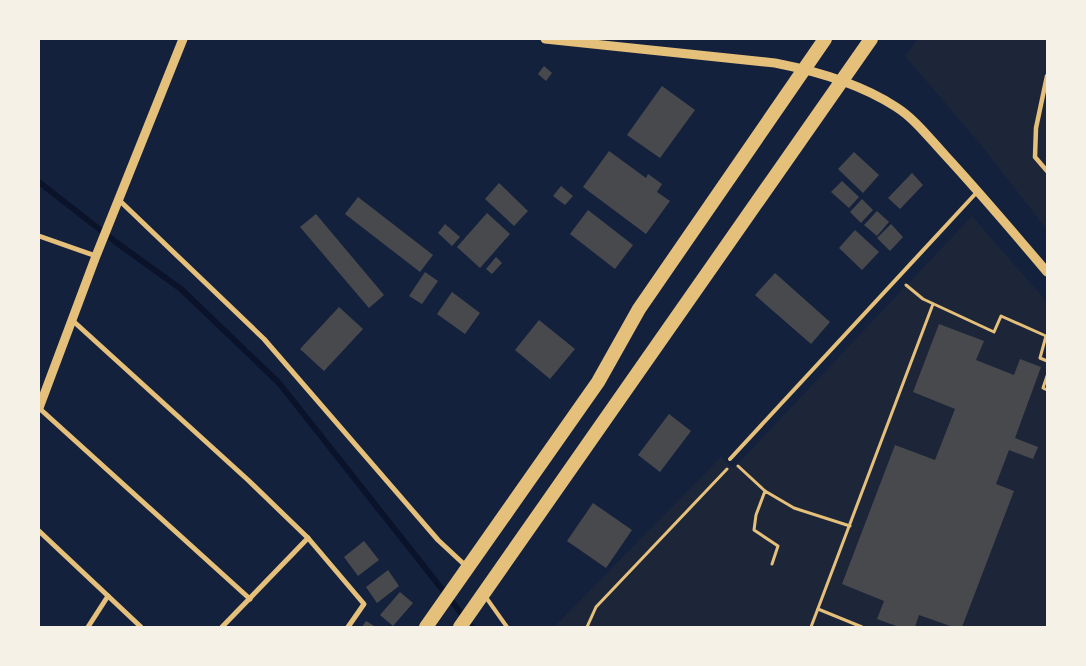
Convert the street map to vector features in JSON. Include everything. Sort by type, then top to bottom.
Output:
[{"type":"highway","points":[[429,624],[598,382],[639,309],[825,39]]},
{"type":"highway","points":[[460,627],[608,412],[871,39]]},
{"type":"street","points":[[182,39],[96,256],[39,408],[250,599]]},
{"type":"street","points":[[545,39],[742,59],[804,69],[842,82],[879,98],[904,113],[978,191],[1047,272]]},
{"type":"street","points":[[1047,76],[1036,128],[1035,148],[1035,157],[1047,171]]},
{"type":"street","points":[[119,200],[264,339],[438,540],[467,568]]},
{"type":"street","points":[[39,236],[96,256]]},
{"type":"street","points":[[72,320],[248,480],[308,538],[364,604],[348,627]]},
{"type":"street","points":[[39,531],[141,627]]},
{"type":"street","points":[[222,627],[308,538]]},
{"type":"street","points":[[88,627],[108,596]]},
{"type":"lane","points":[[730,459],[978,191]]},
{"type":"lane","points":[[484,594],[507,627]]},
{"type":"path","points":[[906,285],[923,299],[994,332],[1001,316],[1046,336],[1040,358],[1047,361]]},
{"type":"path","points":[[811,627],[933,304]]},
{"type":"path","points":[[1047,376],[1043,388],[1047,390]]},
{"type":"path","points":[[587,627],[596,607],[733,462],[765,492],[794,508],[850,526]]},
{"type":"path","points":[[765,492],[756,515],[754,530],[778,546],[772,564]]},
{"type":"path","points":[[818,609],[862,627]]},
{"type":"shaded area","points":[[918,39],[1047,39],[1047,230],[982,146],[905,56]]},
{"type":"shaded area","points":[[972,216],[1047,302],[1047,627],[554,627],[721,457],[733,469]]},
{"type":"building","points":[[544,66],[552,73],[546,81],[538,74]]},
{"type":"building","points":[[662,86],[695,110],[660,158],[627,135]]},
{"type":"building","points":[[609,151],[646,178],[648,174],[662,184],[657,192],[670,201],[646,234],[583,187]]},
{"type":"building","points":[[854,152],[879,175],[863,193],[838,169]]},
{"type":"building","points":[[912,173],[923,185],[900,209],[888,198]]},
{"type":"building","points":[[842,181],[859,197],[849,208],[831,192]]},
{"type":"building","points":[[499,183],[528,211],[514,226],[485,199]]},
{"type":"building","points":[[561,186],[573,196],[565,205],[553,196]]},
{"type":"building","points":[[358,197],[433,255],[420,272],[345,214]]},
{"type":"building","points":[[862,199],[873,210],[861,223],[850,212]]},
{"type":"building","points":[[588,210],[633,245],[615,269],[570,234]]},
{"type":"building","points":[[877,211],[889,222],[877,236],[864,225]]},
{"type":"building","points":[[487,213],[510,234],[480,268],[457,247]]},
{"type":"building","points":[[316,214],[384,295],[369,308],[300,227]]},
{"type":"building","points":[[445,224],[460,237],[452,246],[438,233]]},
{"type":"building","points":[[891,224],[903,237],[890,251],[877,238]]},
{"type":"building","points":[[855,230],[879,252],[862,270],[839,248]]},
{"type":"building","points":[[496,257],[502,263],[492,274],[486,269]]},
{"type":"building","points":[[425,272],[438,281],[422,304],[409,296]]},
{"type":"building","points":[[775,273],[830,322],[811,344],[755,295]]},
{"type":"building","points":[[452,292],[480,313],[465,334],[437,314]]},
{"type":"building","points":[[339,307],[363,329],[324,371],[300,349]]},
{"type":"building","points":[[539,320],[575,349],[550,379],[515,350]]},
{"type":"building","points":[[939,324],[984,341],[976,360],[1014,375],[1020,359],[1041,367],[1015,438],[1038,447],[1033,459],[1009,450],[996,484],[1014,491],[962,627],[953,627],[919,615],[915,627],[899,627],[877,619],[884,601],[842,584],[895,445],[935,460],[955,409],[913,392]]},
{"type":"building","points":[[669,414],[691,431],[660,472],[638,455]]},
{"type":"building","points":[[593,503],[632,530],[606,568],[567,541]]},
{"type":"building","points":[[364,541],[379,560],[358,576],[344,557]]},
{"type":"building","points":[[388,570],[399,586],[377,603],[366,587]]},
{"type":"building","points":[[400,592],[413,603],[393,626],[380,615]]},
{"type":"building","points":[[366,621],[376,627],[362,627]]},
{"type":"waterway","points":[[39,182],[117,243],[181,289],[279,383],[472,627]]}]
